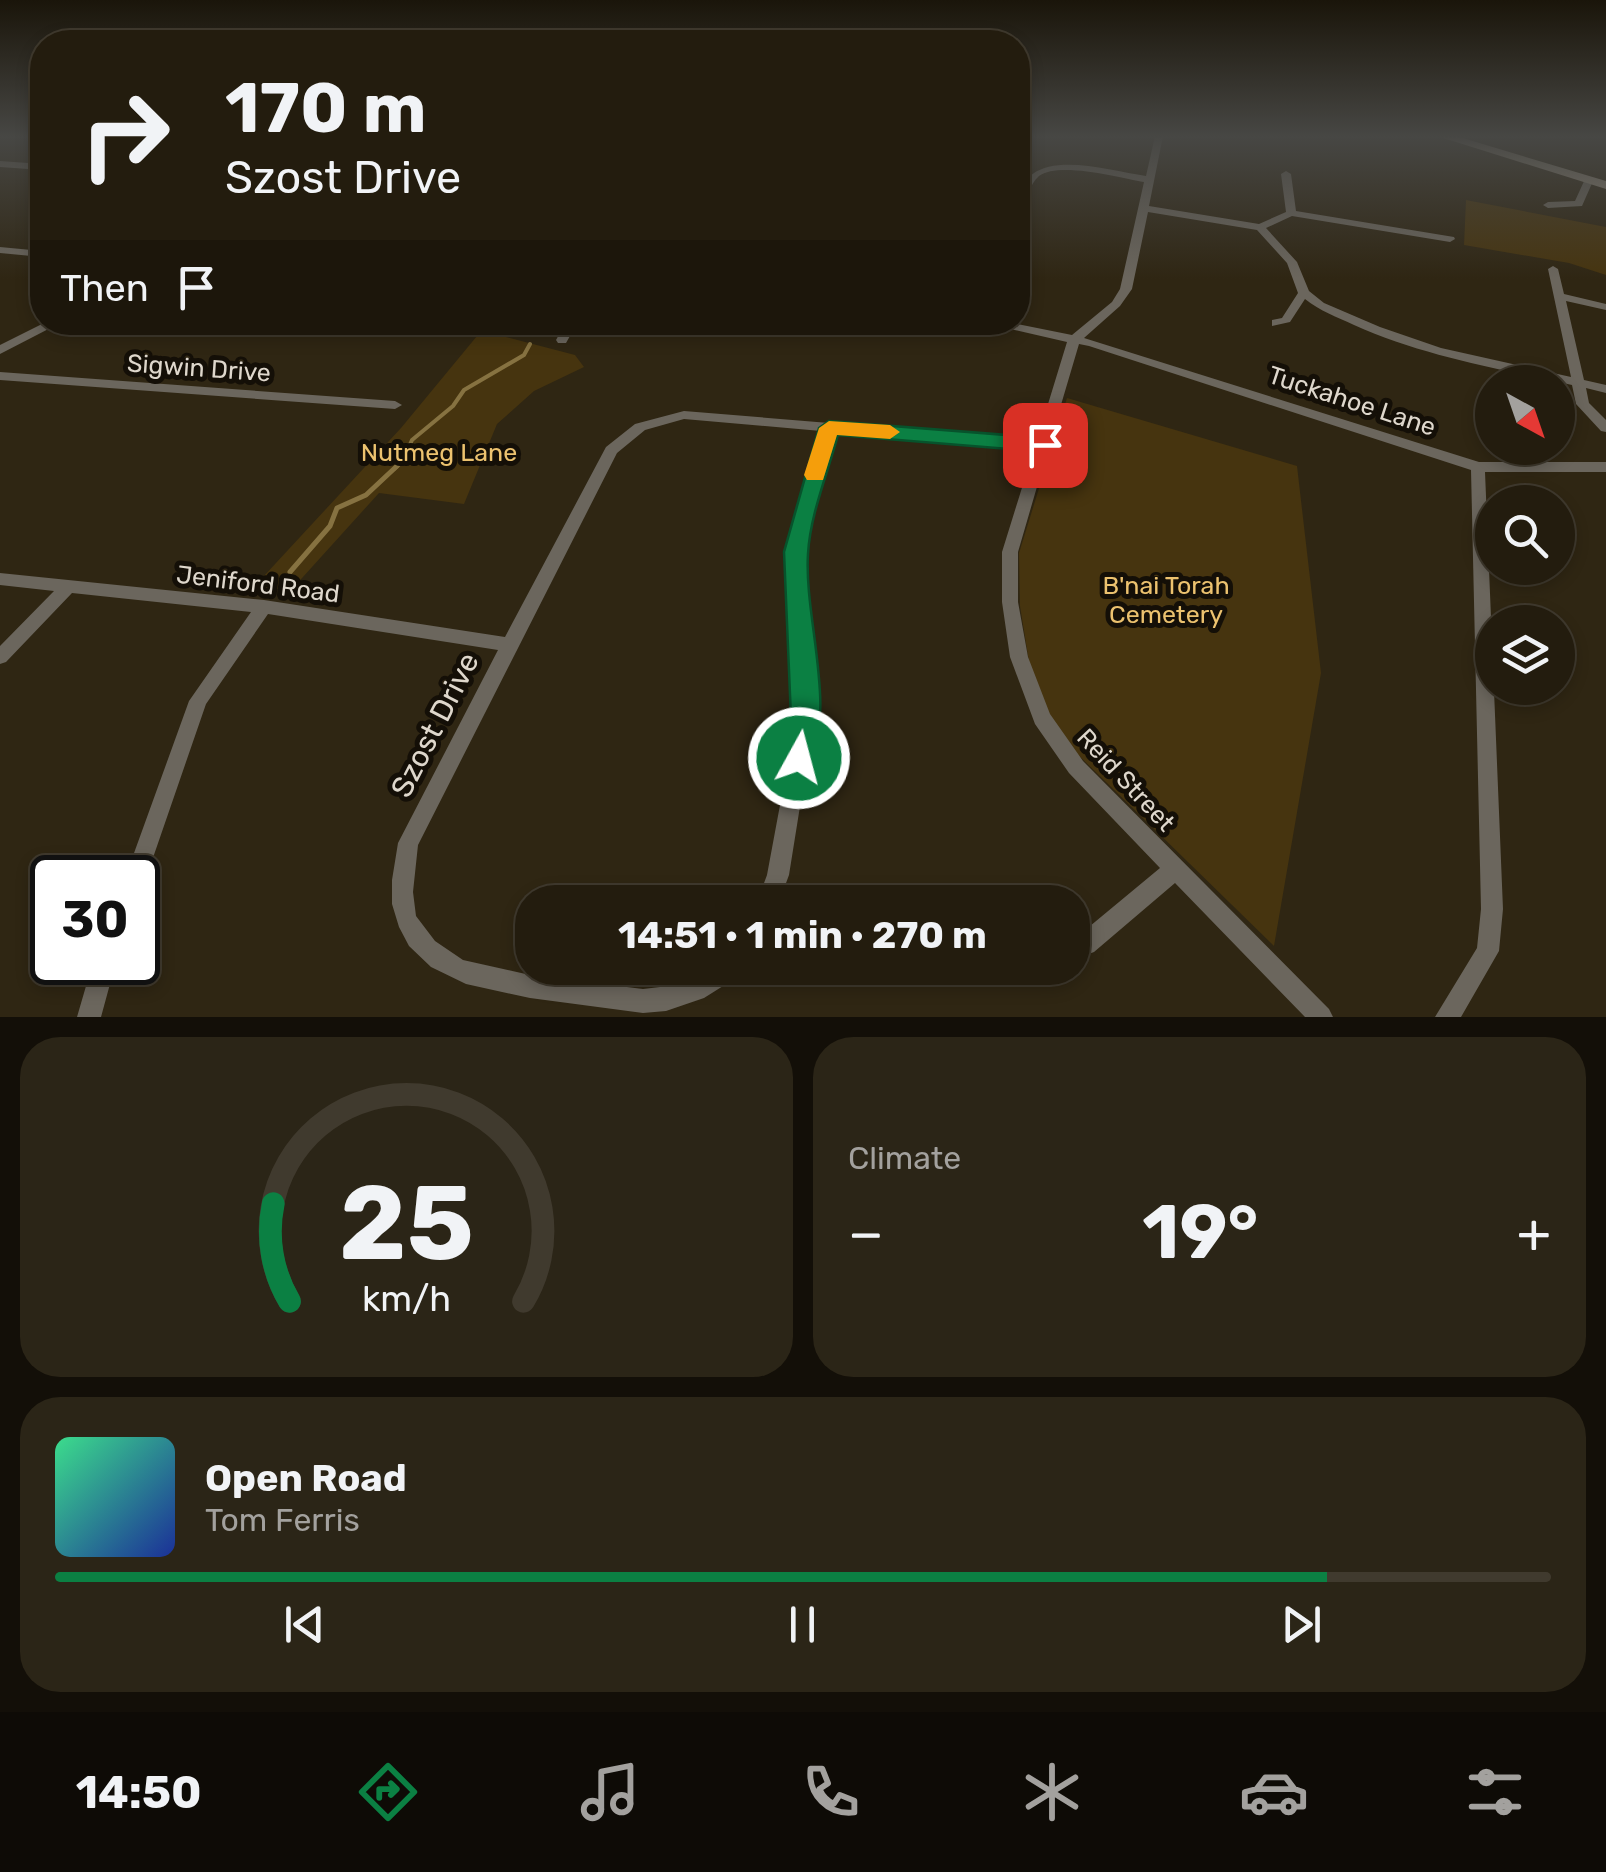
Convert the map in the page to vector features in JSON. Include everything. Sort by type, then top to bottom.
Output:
[{"type":"street","points":[[1074,340],[1124,295],[1150,183]]},
{"type":"street","points":[[1287,183],[1292,213]]},
{"type":"street","points":[[1548,206],[1579,204],[1587,183]]},
{"type":"street","points":[[1146,209],[1260,227],[1292,213],[1450,239]]},
{"type":"street","points":[[1260,227],[1292,262],[1304,293],[1320,305],[1438,351],[1606,390]]},
{"type":"street","points":[[0,250],[30,253]]},
{"type":"street","points":[[1553,268],[1577,383],[1584,404],[1606,428]]},
{"type":"street","points":[[1276,324],[1286,320],[1304,293]]},
{"type":"street","points":[[1559,296],[1606,307]]},
{"type":"street","name":"Tuckahoe Lane","points":[[1030,331],[1074,340],[1478,468],[1606,467]]},
{"type":"street","points":[[0,350],[30,335]]},
{"type":"street","points":[[562,340],[565,335]]},
{"type":"street","name":"Reid Street","points":[[1074,340],[1010,552],[1010,602],[1019,657],[1035,703],[1056,741],[1175,870],[1321,1017]]},
{"type":"street","name":"Sigwin Drive","points":[[0,376],[395,406]]},
{"type":"street","name":"Szost Drive","points":[[515,981],[466,974],[438,958],[416,938],[406,917],[400,884],[408,843],[610,450],[622,438],[663,418],[684,415],[1045,445]]},
{"type":"street","points":[[774,885],[806,718],[796,552],[829,428]]},
{"type":"street","points":[[1447,1017],[1488,951],[1492,910],[1478,468]]},
{"type":"street","name":"Jeniford Road","points":[[0,579],[264,608],[509,646]]},
{"type":"street","points":[[0,657],[69,586]]},
{"type":"street","points":[[143,855],[198,702],[264,608]]},
{"type":"street","points":[[1090,941],[1175,870]]},
{"type":"street","points":[[89,1017],[99,985]]},
{"type":"street","name":"Szost Drive","points":[[539,985],[652,1002],[705,985]]},
{"type":"green space","points":[[1466,200],[1606,227],[1606,275],[1569,263],[1464,245]]},
{"type":"green space","name":"Nutmeg Lane","points":[[477,336],[506,337],[575,355],[584,367],[534,391],[497,424],[464,504],[379,493],[293,588],[250,591],[401,428]]},
{"type":"green space","name":"B'nai Torah Cemetery","points":[[1067,398],[1297,466],[1321,673],[1274,946],[1065,742],[1033,686],[1020,606],[1019,553]]},
{"type":"waterway","points":[[394,469],[403,461],[412,440],[453,406],[464,390],[524,355],[530,344]]},
{"type":"waterway","points":[[290,572],[330,526],[337,508],[366,495],[397,466]]},
{"type":"slow traffic","points":[[815,475],[829,428],[890,432]]},
{"type":"route","points":[[799,758],[806,718],[796,552],[829,428],[1045,445]]}]
